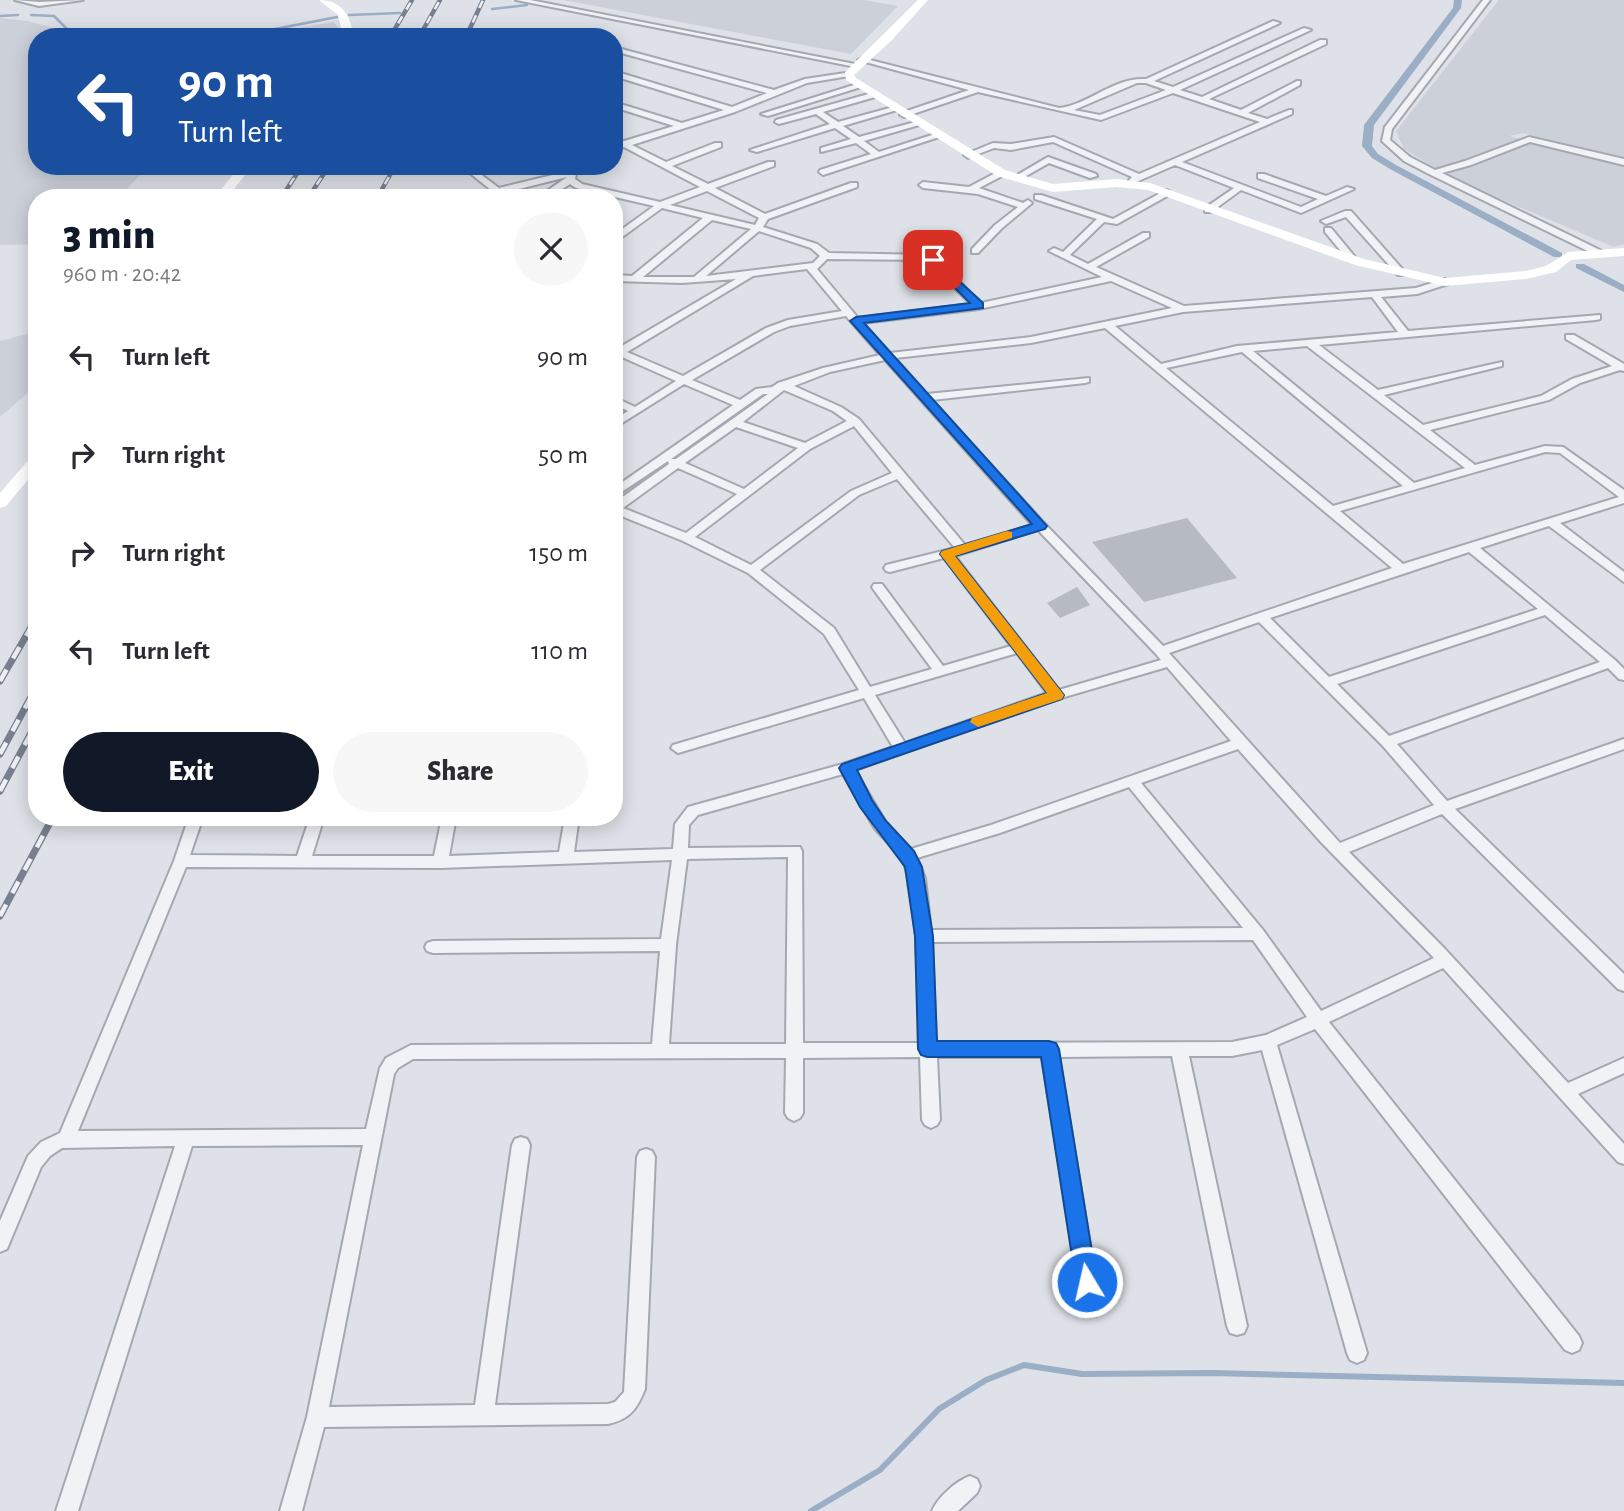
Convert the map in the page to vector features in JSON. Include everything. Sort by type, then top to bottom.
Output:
[{"type":"street","points":[[18,0],[38,4],[80,0]]},
{"type":"street","points":[[324,0],[342,12],[348,28]]},
{"type":"street","points":[[519,0],[978,89],[1101,118],[1173,90],[1307,30]]},
{"type":"street","points":[[544,0],[567,6],[568,10]]},
{"type":"street","points":[[623,145],[732,110],[805,80],[856,66],[888,38],[923,0]]},
{"type":"street","points":[[1487,0],[1385,135],[1395,150],[1434,173],[1599,253]]},
{"type":"street","points":[[1147,82],[1276,23]]},
{"type":"street","points":[[1202,100],[1323,42]]},
{"type":"street","points":[[1226,46],[1282,63]]},
{"type":"street","points":[[623,51],[775,93]]},
{"type":"street","points":[[856,66],[851,80],[968,155],[1001,173],[1053,188],[1134,180],[1289,111]]},
{"type":"street","points":[[623,76],[732,110]]},
{"type":"street","points":[[1064,110],[1076,108],[1136,80],[1268,122]]},
{"type":"street","points":[[1241,113],[1297,83]]},
{"type":"street","points":[[765,114],[860,86]]},
{"type":"street","points":[[754,150],[836,125],[978,89]]},
{"type":"street","points":[[779,122],[872,95]]},
{"type":"street","points":[[623,107],[680,125]]},
{"type":"street","points":[[817,111],[878,155]]},
{"type":"street","points":[[824,150],[916,122]]},
{"type":"street","points":[[823,172],[938,136]]},
{"type":"street","points":[[968,155],[993,145],[1011,147],[1052,138],[1134,180],[1208,209],[1352,259],[1445,282],[1534,274],[1551,269],[1568,256],[1624,252]]},
{"type":"street","points":[[1434,173],[1529,139],[1624,162]]},
{"type":"street","points":[[667,165],[718,145]]},
{"type":"street","points":[[623,148],[667,165],[710,187],[761,223],[814,246],[825,256]]},
{"type":"street","points":[[1016,178],[1048,160],[1093,176]]},
{"type":"street","points":[[1175,162],[1301,209],[1350,189]]},
{"type":"street","points":[[623,234],[661,205],[771,164]]},
{"type":"street","points":[[972,189],[1001,173]]},
{"type":"street","points":[[227,189],[239,175]]},
{"type":"street","points":[[476,175],[494,189]]},
{"type":"street","points":[[507,189],[571,176]]},
{"type":"street","points":[[553,189],[571,176]]},
{"type":"street","points":[[571,176],[571,183],[592,189]]},
{"type":"street","points":[[1261,176],[1326,199]]},
{"type":"street","points":[[698,278],[761,223],[854,185]]},
{"type":"street","points":[[923,185],[972,189],[1024,206]]},
{"type":"street","points":[[1208,209],[1240,187]]},
{"type":"street","points":[[975,251],[1024,206],[1053,188]]},
{"type":"street","points":[[1038,197],[1066,209],[1114,222],[1166,193]]},
{"type":"street","points":[[623,196],[710,217],[761,223]]},
{"type":"street","points":[[1352,259],[1327,225],[1348,213],[1401,273]]},
{"type":"street","points":[[635,279],[710,217]]},
{"type":"street","points":[[1065,255],[1103,218]]},
{"type":"street","points":[[623,229],[628,230]]},
{"type":"street","points":[[1089,267],[1146,235]]},
{"type":"street","points":[[1054,251],[1183,309]]},
{"type":"street","points":[[623,278],[749,275],[796,265],[814,265],[825,256],[929,257],[979,306]]},
{"type":"street","points":[[814,265],[813,272],[928,397],[1040,526],[1165,656],[1338,850],[1445,960],[1624,1156]]},
{"type":"street","points":[[623,348],[749,275]]},
{"type":"street","points":[[623,419],[684,380],[779,326],[979,306],[1112,278]]},
{"type":"street","points":[[623,488],[761,391],[827,370],[888,356],[1031,340],[1183,309],[1417,290],[1445,282]]},
{"type":"street","points":[[1374,294],[1406,335]]},
{"type":"street","points":[[1159,367],[1222,351],[1596,317]]},
{"type":"street","points":[[1109,326],[1401,569]]},
{"type":"street","points":[[1570,337],[1622,367]]},
{"type":"street","points":[[1310,344],[1474,470]]},
{"type":"street","points":[[1245,349],[1412,487]]},
{"type":"street","points":[[623,354],[741,405]]},
{"type":"street","points":[[1376,394],[1498,364]]},
{"type":"street","points":[[1422,429],[1545,398],[1576,382],[1622,367]]},
{"type":"street","points":[[928,397],[1085,380]]},
{"type":"street","points":[[778,387],[837,409],[855,421],[879,446],[962,549]]},
{"type":"street","points":[[623,503],[773,395],[778,387]]},
{"type":"street","points":[[623,404],[636,411]]},
{"type":"street","points":[[687,538],[806,447],[855,421]]},
{"type":"street","points":[[735,423],[806,447]]},
{"type":"street","points":[[1331,510],[1545,449],[1557,449],[1570,455],[1624,497]]},
{"type":"street","points":[[665,459],[745,493]]},
{"type":"street","points":[[0,503],[28,469]]},
{"type":"street","points":[[752,570],[855,493],[899,474]]},
{"type":"street","points":[[660,1050],[668,945],[682,824],[693,811],[847,768],[1401,569],[1624,497]]},
{"type":"street","points":[[623,512],[687,538],[752,570],[829,631],[865,694],[901,748]]},
{"type":"street","points":[[1550,522],[1624,578]]},
{"type":"street","points":[[890,568],[1040,526]]},
{"type":"street","points":[[1471,547],[1624,676]]},
{"type":"street","points":[[947,554],[1056,695]]},
{"type":"street","points":[[878,587],[940,671]]},
{"type":"street","points":[[1326,682],[1547,610]]},
{"type":"street","points":[[1262,618],[1387,742],[1444,807],[1624,984]]},
{"type":"street","points":[[678,748],[1019,648]]},
{"type":"street","points":[[1387,742],[1610,663]]},
{"type":"street","points":[[908,855],[995,829],[1242,742]]},
{"type":"street","points":[[1338,850],[1444,807],[1624,744]]},
{"type":"street","points":[[847,768],[880,825],[908,855],[916,878],[924,936],[931,1120]]},
{"type":"street","points":[[1132,780],[1257,934],[1318,1020],[1572,1343]]},
{"type":"street","points":[[65,1139],[181,861],[193,826]]},
{"type":"street","points":[[303,862],[314,826]]},
{"type":"street","points":[[440,862],[447,826]]},
{"type":"street","points":[[566,857],[571,826]]},
{"type":"street","points":[[181,861],[440,862],[795,851],[794,1113]]},
{"type":"street","points":[[924,936],[1257,934]]},
{"type":"street","points":[[433,947],[668,945]]},
{"type":"street","points":[[291,1511],[317,1417],[371,1137],[386,1073],[392,1063],[411,1052],[1232,1049],[1268,1042],[1445,960]]},
{"type":"street","points":[[1268,1042],[1357,1353]]},
{"type":"street","points":[[1049,1049],[1087,1282]]},
{"type":"street","points":[[1179,1050],[1237,1326]]},
{"type":"street","points":[[1565,1092],[1624,1065]]},
{"type":"street","points":[[0,1243],[34,1162],[42,1150],[65,1139],[371,1137]]},
{"type":"street","points":[[67,1511],[186,1138]]},
{"type":"street","points":[[484,1415],[521,1145]]},
{"type":"street","points":[[317,1417],[608,1415],[621,1412],[630,1403],[635,1389],[646,1157]]},
{"type":"street","points":[[943,1511],[970,1486]]},
{"type":"shaded area","points":[[563,0],[863,0],[898,6],[851,54]]},
{"type":"shaded area","points":[[1499,0],[1624,0],[1624,158],[1523,133],[1509,136],[1624,166],[1624,244],[1614,247],[1455,180],[1404,149],[1396,131]]},
{"type":"shaded area","points":[[0,18],[28,21],[53,28],[28,28],[28,175],[140,175],[127,189],[28,189],[28,244],[0,245]]},
{"type":"shaded area","points":[[334,22],[338,28],[298,28]]},
{"type":"shaded area","points":[[28,333],[28,393],[0,417],[0,341]]},
{"type":"building","points":[[1187,518],[1237,578],[1144,602],[1092,542]]},
{"type":"building","points":[[1077,587],[1090,605],[1060,618],[1047,603]]},
{"type":"waterway","points":[[1458,0],[1457,8],[1369,125],[1367,146],[1375,156],[1393,167],[1558,255]]},
{"type":"waterway","points":[[492,9],[527,5]]},
{"type":"waterway","points":[[349,15],[400,13]]},
{"type":"waterway","points":[[0,16],[18,15]]},
{"type":"waterway","points":[[31,15],[54,16],[66,28]]},
{"type":"waterway","points":[[280,28],[337,17]]},
{"type":"waterway","points":[[1580,266],[1624,289]]},
{"type":"waterway","points":[[811,1511],[880,1470],[939,1409],[986,1380],[1024,1365],[1082,1374],[1212,1373],[1624,1383]]},
{"type":"railway","points":[[395,28],[412,0]]},
{"type":"railway","points":[[424,28],[440,0]]},
{"type":"railway","points":[[470,28],[483,0]]},
{"type":"railway","points":[[287,189],[296,175]]},
{"type":"railway","points":[[314,189],[323,175]]},
{"type":"railway","points":[[382,189],[390,175]]},
{"type":"railway","points":[[0,681],[28,633]]},
{"type":"railway","points":[[0,754],[28,703]]},
{"type":"railway","points":[[0,791],[28,739]]},
{"type":"railway","points":[[0,916],[48,826]]},
{"type":"slow traffic","points":[[978,722],[1056,695],[947,554],[1007,535]]},
{"type":"route","points":[[933,260],[979,306],[856,321],[928,397],[1040,526],[947,554],[1056,695],[847,768],[865,803],[880,825],[908,855],[914,867],[924,936],[927,1049],[1049,1049],[1087,1282]]}]
